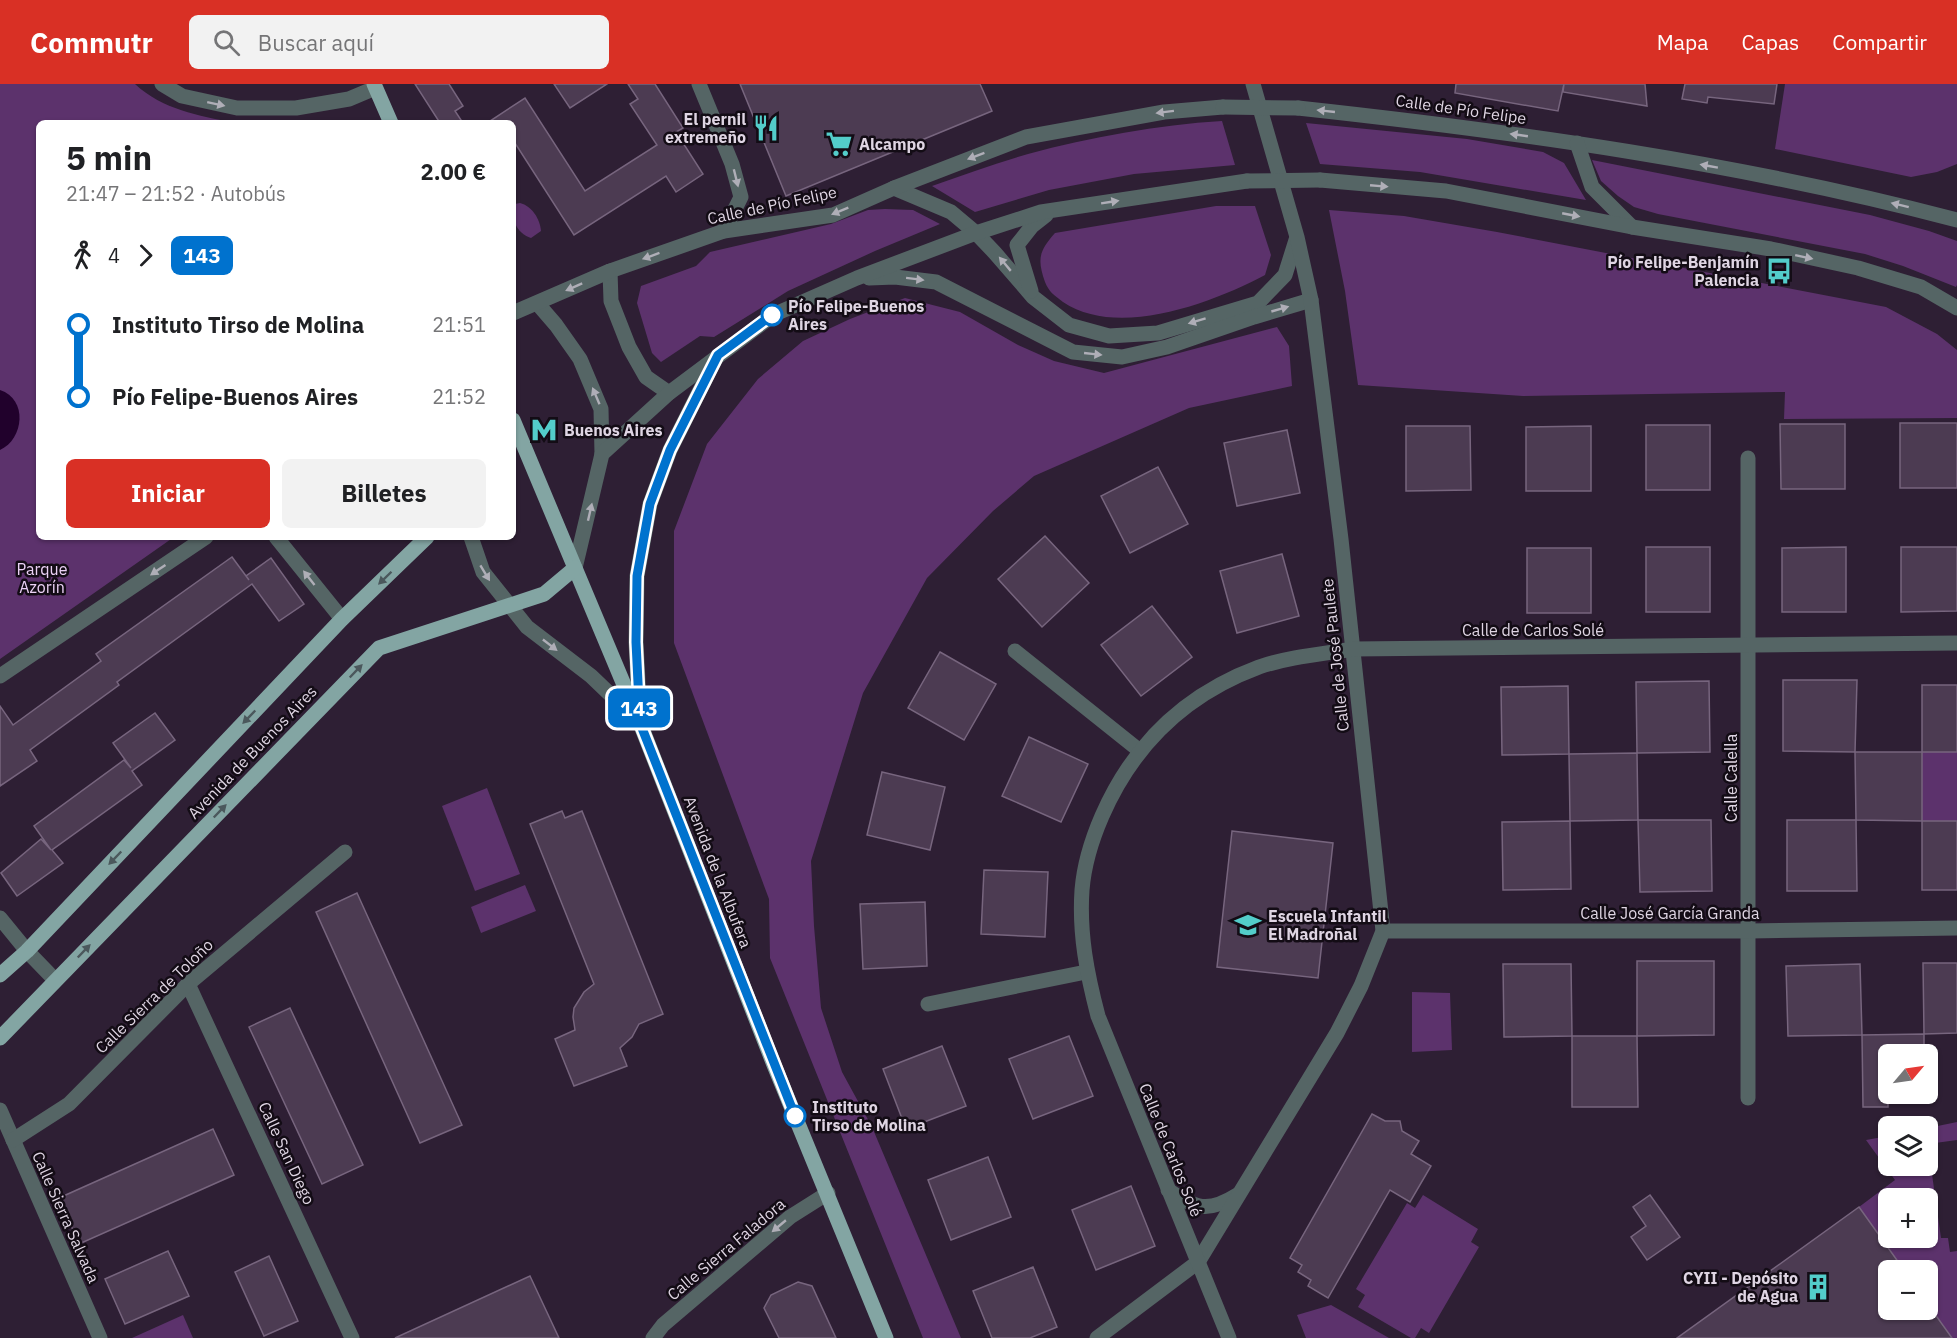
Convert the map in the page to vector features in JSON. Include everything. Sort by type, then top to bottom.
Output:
[{"type":"main road","points":[[375,86],[389,120]]},
{"type":"main road","name":"Avenida de la Albufera","points":[[516,427],[640,723],[774,1065],[886,1338]]},
{"type":"main road","name":"Avenida de Buenos Aires","points":[[0,975],[27,951],[342,619],[424,540]]},
{"type":"main road","name":"Avenida de Buenos Aires","points":[[0,1038],[379,648],[544,594],[575,568]]},
{"type":"street","points":[[162,84],[182,96],[237,108],[296,108],[349,99],[375,86]]},
{"type":"street","points":[[699,84],[732,164],[741,197],[724,231]]},
{"type":"street","name":"Calle de José Paulete","points":[[1097,1338],[1198,1262],[1337,1033],[1361,986],[1383,931],[1353,649],[1311,300],[1297,237],[1253,84]]},
{"type":"street","name":"Calle de Pío Felipe","points":[[516,312],[610,271],[724,231],[833,214],[1026,137],[1164,112],[1223,107],[1298,108],[1577,143],[1824,187],[1957,220]]},
{"type":"street","points":[[1577,143],[1592,187],[1632,227]]},
{"type":"street","points":[[602,453],[669,393],[773,315],[857,278],[976,233],[1041,212],[1247,181],[1320,180],[1446,191],[1632,227],[1771,249],[1858,268],[1921,287],[1957,308]]},
{"type":"street","points":[[894,188],[951,212],[976,233],[1033,297],[1069,325],[1109,336],[1158,333],[1258,303],[1285,275],[1297,237]]},
{"type":"street","points":[[1033,297],[1017,245],[1032,226],[1052,211]]},
{"type":"street","points":[[610,271],[611,302],[629,347],[646,377],[669,393]]},
{"type":"street","points":[[857,278],[895,277],[936,282],[1073,352],[1122,357],[1167,347],[1311,300]]},
{"type":"street","points":[[537,303],[580,359],[601,409],[602,453],[589,517],[575,568]]},
{"type":"street","points":[[640,723],[636,642],[637,576],[650,504],[670,450],[718,355]]},
{"type":"street","name":"Calle Calella","points":[[1748,458],[1748,1098]]},
{"type":"street","points":[[0,676],[202,540]]},
{"type":"street","points":[[278,540],[342,619]]},
{"type":"street","points":[[472,540],[483,572],[527,627],[591,676],[640,723]]},
{"type":"street","name":"Calle de Carlos Solé","points":[[1229,1338],[1098,1016],[1086,972],[1082,940],[1082,888],[1093,838],[1112,794],[1140,751],[1178,714],[1218,685],[1260,667],[1311,655],[1353,649],[1957,643]]},
{"type":"street","points":[[1015,651],[1140,751]]},
{"type":"street","name":"Calle Sierra de Toloño","points":[[12,1140],[69,1104],[188,984],[345,852]]},
{"type":"street","points":[[0,918],[27,951],[56,980]]},
{"type":"street","name":"Calle José García Granda","points":[[1383,931],[1749,931],[1957,928]]},
{"type":"street","points":[[928,1004],[1086,972]]},
{"type":"street","name":"Calle San Diego","points":[[188,984],[352,1338]]},
{"type":"street","name":"Calle Sierra Salvada","points":[[0,1110],[100,1338]]},
{"type":"street","points":[[1168,1190],[1186,1202],[1208,1207],[1220,1206],[1240,1193]]},
{"type":"street","name":"Calle Sierra Faladora","points":[[652,1338],[666,1332],[790,1217],[828,1193]]},
{"type":"green space","name":"Parque Azorín","points":[[0,84],[135,84],[169,106],[221,120],[36,120],[36,540],[170,540],[0,659]]},
{"type":"green space","points":[[1785,84],[1957,84],[1957,164],[1937,172],[1911,177],[1775,149]]},
{"type":"green space","points":[[1222,121],[1235,165],[1134,174],[1049,190],[975,212],[932,186],[1016,158],[1076,142],[1149,129]]},
{"type":"green space","points":[[1306,123],[1467,139],[1543,152],[1564,163],[1586,200],[1420,172],[1320,164]]},
{"type":"green space","points":[[1592,160],[1870,215],[1929,231],[1957,241],[1957,285],[1956,287],[1865,254],[1658,214],[1634,207],[1601,181]]},
{"type":"green space","points":[[520,203],[532,210],[539,222],[541,231],[531,238],[518,229],[516,204]]},
{"type":"green space","points":[[1216,206],[1255,206],[1271,255],[1265,275],[1219,296],[1165,313],[1137,317],[1110,317],[1085,313],[1063,302],[1052,293],[1042,274],[1041,256],[1055,233]]},
{"type":"green space","points":[[868,210],[913,210],[940,224],[788,291],[714,337],[700,336],[661,362],[652,353],[637,303],[641,286],[696,266],[710,252],[831,224]]},
{"type":"green space","points":[[1329,210],[1404,216],[1497,232],[1886,307],[1937,334],[1957,350],[1957,418],[1784,419],[1785,392],[1523,396],[1358,385],[1345,291]]},
{"type":"green space","points":[[905,298],[960,312],[1018,345],[1054,361],[1104,373],[1277,327],[1289,346],[1292,386],[1189,408],[1034,476],[993,511],[927,578],[863,693],[811,861],[821,1008],[842,1072],[872,1127],[961,1338],[923,1338],[770,958],[769,899],[674,643],[674,531],[707,444],[758,379],[803,341],[850,319]]},
{"type":"green space","points":[[1922,752],[1957,752],[1957,821],[1922,821]]},
{"type":"green space","points":[[487,788],[520,874],[475,891],[442,806]]},
{"type":"green space","points":[[525,885],[536,911],[481,933],[471,907]]},
{"type":"green space","points":[[1412,992],[1450,993],[1452,1050],[1412,1052]]},
{"type":"green space","points":[[1957,1122],[1957,1140],[1938,1143],[1938,1126]]},
{"type":"green space","points":[[1878,1138],[1878,1157],[1866,1140]]},
{"type":"green space","points":[[1892,1176],[1932,1176],[1934,1188],[1884,1188],[1895,1180]]},
{"type":"green space","points":[[1878,1193],[1878,1234],[1859,1207]]},
{"type":"green space","points":[[1423,1195],[1478,1229],[1471,1242],[1479,1247],[1429,1333],[1421,1328],[1415,1338],[1411,1338],[1358,1307],[1365,1295],[1356,1289],[1407,1203],[1415,1208]]},
{"type":"green space","points":[[1938,1217],[1941,1238],[1948,1238],[1950,1252],[1957,1251],[1957,1338],[1952,1338],[1938,1318],[1938,1260],[1897,1260],[1888,1248],[1938,1248]]},
{"type":"green space","points":[[1331,1305],[1389,1338],[1306,1338],[1297,1315]]},
{"type":"green space","points":[[183,1315],[193,1338],[132,1338]]},
{"type":"shaded area","points":[[0,390],[15,402],[20,419],[14,437],[0,450]]},
{"type":"building","points":[[415,84],[449,84],[463,106],[455,111],[461,120],[438,120]]},
{"type":"building","points":[[554,84],[607,84],[570,108]]},
{"type":"building","points":[[628,84],[655,84],[683,128],[676,132],[703,174],[676,192],[666,176],[574,235],[516,145],[516,120],[492,120],[525,98],[585,191],[657,145],[630,104],[638,99]]},
{"type":"building","name":"Alcampo","points":[[740,84],[980,84],[992,111],[786,196]]},
{"type":"building","points":[[1456,84],[1564,84],[1558,111],[1455,93]]},
{"type":"building","points":[[1564,84],[1645,84],[1647,106],[1563,92]]},
{"type":"building","points":[[1685,84],[1777,84],[1774,104],[1708,97],[1707,103],[1682,99]]},
{"type":"building","points":[[1900,423],[1957,423],[1957,488],[1900,488]]},
{"type":"building","points":[[1780,424],[1845,424],[1845,489],[1781,489]]},
{"type":"building","points":[[1646,425],[1710,425],[1710,490],[1646,490]]},
{"type":"building","points":[[1406,426],[1470,426],[1471,490],[1406,491]]},
{"type":"building","points":[[1591,426],[1591,491],[1526,491],[1526,427]]},
{"type":"building","points":[[1287,430],[1300,493],[1237,506],[1224,443]]},
{"type":"building","points":[[1158,467],[1188,524],[1130,553],[1101,496]]},
{"type":"building","points":[[1045,536],[1089,583],[1042,627],[998,579]]},
{"type":"building","points":[[1646,547],[1710,547],[1710,612],[1646,612]]},
{"type":"building","points":[[1846,547],[1846,612],[1782,612],[1782,548]]},
{"type":"building","points":[[1901,547],[1957,547],[1957,611],[1901,612]]},
{"type":"building","points":[[1527,548],[1591,548],[1591,613],[1527,613]]},
{"type":"building","points":[[1282,554],[1299,616],[1237,633],[1220,571]]},
{"type":"building","points":[[232,557],[246,576],[271,558],[304,604],[279,621],[252,584],[117,682],[119,685],[30,750],[37,761],[0,786],[0,706],[13,725],[101,661],[96,654]]},
{"type":"building","points":[[1152,606],[1192,657],[1141,696],[1101,645]]},
{"type":"building","points":[[940,652],[996,684],[964,740],[908,708]]},
{"type":"building","points":[[1783,680],[1857,680],[1855,752],[1783,751]]},
{"type":"building","points":[[1709,681],[1710,752],[1637,753],[1636,682]]},
{"type":"building","points":[[1922,685],[1957,685],[1957,752],[1922,752]]},
{"type":"building","points":[[1568,686],[1569,754],[1502,755],[1501,687]]},
{"type":"building","points":[[155,713],[175,740],[132,771],[142,785],[52,850],[63,863],[17,896],[1,873],[41,839],[51,850],[34,826],[124,760],[131,768],[113,743]]},
{"type":"building","points":[[1029,737],[1088,764],[1061,822],[1002,796]]},
{"type":"building","points":[[1855,752],[1922,752],[1922,821],[1856,820]]},
{"type":"building","points":[[1637,753],[1638,820],[1570,821],[1569,754]]},
{"type":"building","points":[[882,772],[945,787],[930,850],[867,835]]},
{"type":"building","points":[[562,811],[565,818],[582,811],[663,1014],[639,1024],[632,1037],[620,1048],[627,1066],[574,1086],[555,1039],[575,1030],[574,1008],[584,992],[594,984],[530,824]]},
{"type":"building","points":[[1638,820],[1711,820],[1712,891],[1640,892]]},
{"type":"building","points":[[1787,820],[1856,820],[1857,891],[1787,891]]},
{"type":"building","points":[[1570,821],[1571,889],[1503,890],[1502,822]]},
{"type":"building","points":[[1922,821],[1957,821],[1957,890],[1922,890]]},
{"type":"building","points":[[1232,831],[1333,843],[1318,978],[1217,967]]},
{"type":"building","points":[[984,870],[1048,872],[1045,937],[981,934]]},
{"type":"building","points":[[357,893],[462,1125],[420,1143],[316,912]]},
{"type":"building","points":[[925,902],[927,966],[863,969],[860,904]]},
{"type":"building","points":[[1637,961],[1714,961],[1714,1035],[1637,1036]]},
{"type":"building","points":[[1923,963],[1957,963],[1957,1033],[1924,1034]]},
{"type":"building","points":[[1503,964],[1571,964],[1572,1036],[1504,1037]]},
{"type":"building","points":[[1860,964],[1862,1035],[1788,1036],[1786,966]]},
{"type":"building","points":[[290,1008],[363,1165],[322,1184],[249,1027]]},
{"type":"building","points":[[1924,1034],[1924,1044],[1878,1044],[1878,1104],[1888,1104],[1888,1107],[1863,1107],[1862,1035]]},
{"type":"building","points":[[1069,1036],[1093,1096],[1033,1119],[1009,1059]]},
{"type":"building","points":[[1572,1036],[1637,1036],[1638,1107],[1572,1107]]},
{"type":"building","points":[[942,1046],[966,1106],[906,1129],[883,1069]]},
{"type":"building","points":[[1372,1114],[1385,1121],[1400,1121],[1402,1131],[1419,1141],[1411,1154],[1431,1166],[1410,1202],[1390,1190],[1328,1298],[1308,1286],[1311,1280],[1298,1272],[1302,1265],[1290,1258]]},
{"type":"building","points":[[213,1129],[234,1175],[79,1244],[59,1198]]},
{"type":"building","points":[[988,1157],[1011,1217],[951,1240],[928,1180]]},
{"type":"building","points":[[1131,1186],[1155,1246],[1096,1270],[1072,1210]]},
{"type":"building","points":[[1650,1195],[1680,1237],[1647,1260],[1631,1237],[1646,1226],[1633,1207]]},
{"type":"building","name":"CYII - Depósito de Agua","points":[[1859,1207],[1878,1234],[1878,1248],[1888,1248],[1897,1260],[1878,1260],[1878,1320],[1938,1318],[1952,1338],[1677,1338]]},
{"type":"building","points":[[168,1251],[189,1296],[125,1324],[105,1279]]},
{"type":"building","points":[[269,1256],[298,1321],[264,1336],[235,1272]]},
{"type":"building","points":[[1033,1267],[1057,1327],[1030,1338],[992,1338],[973,1291]]},
{"type":"building","points":[[530,1276],[559,1338],[395,1338]]},
{"type":"building","points":[[798,1282],[812,1286],[836,1338],[779,1338],[764,1308],[771,1295]]},
{"type":"bus line","name":"143","points":[[772,315],[718,355],[670,450],[650,504],[637,576],[636,642],[640,723],[795,1116]]},
{"type":"place","name":"El pernil extremeño","points":[[766,128]]},
{"type":"place","name":"Alcampo","points":[[839,144]]},
{"type":"place","name":"Pío Felipe-Benjamín Palencia","points":[[1779,271]]},
{"type":"place","name":"Pío Felipe-Buenos Aires","points":[[772,315]]},
{"type":"place","name":"Buenos Aires","points":[[544,430]]},
{"type":"place","name":"Escuela Infantil El Madroñal","points":[[1248,925]]},
{"type":"place","name":"Instituto Tirso de Molina","points":[[795,1116]]},
{"type":"place","name":"CYII - Depósito de Agua","points":[[1818,1287]]}]
